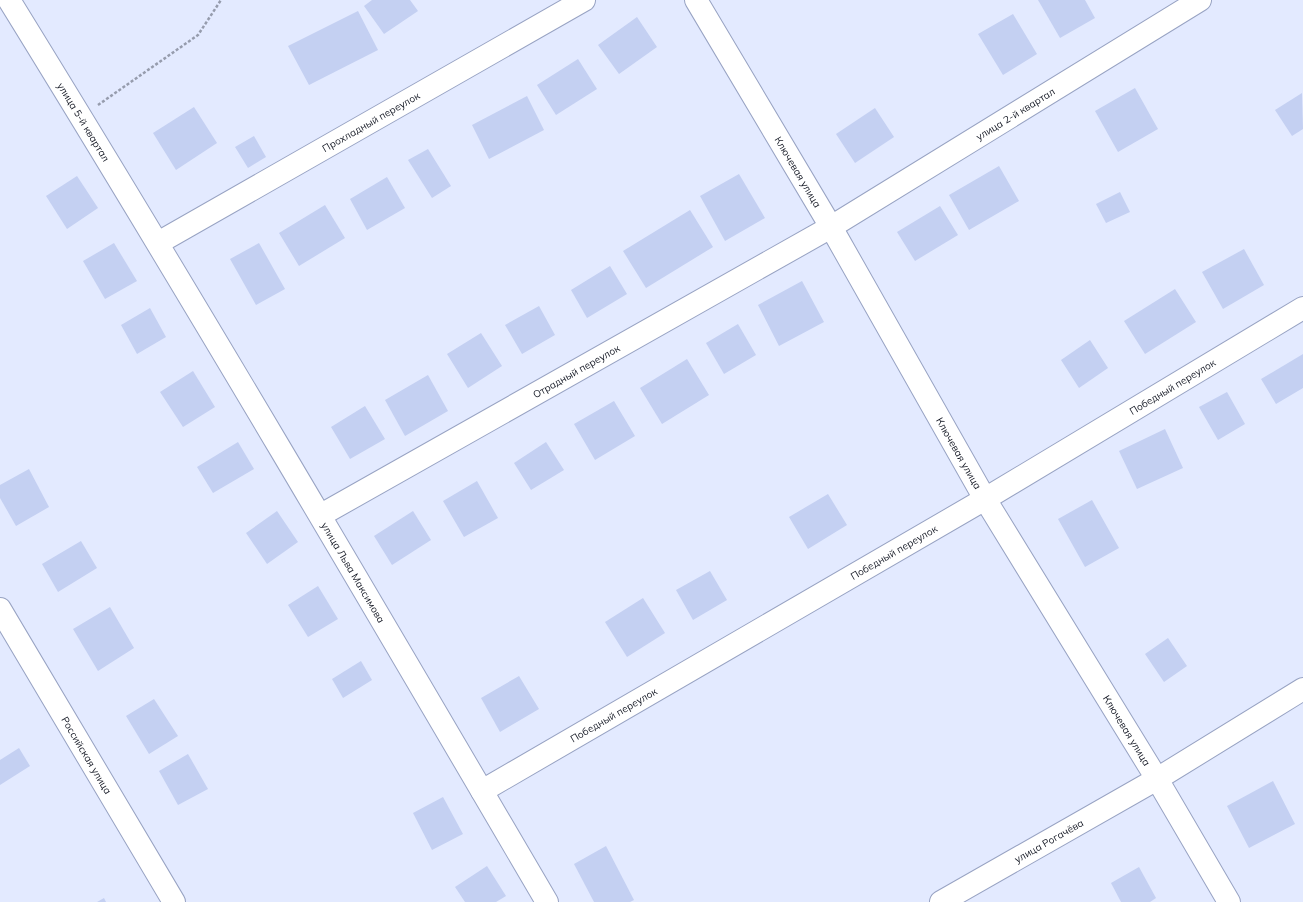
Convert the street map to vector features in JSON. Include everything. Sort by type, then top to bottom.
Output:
[{"type":"street","name":"улица 5-й квартал","points":[[9,0],[158,243]]},
{"type":"street","name":"Прохладный переулок","points":[[158,243],[584,0]]},
{"type":"street","name":"Ключевая улица","points":[[696,0],[831,227],[985,498],[1157,778],[1229,902]]},
{"type":"street","name":"улица 2-й квартал","points":[[831,227],[1200,0]]},
{"type":"street","name":"Отрадный переулок","points":[[320,516],[831,227]]},
{"type":"street","name":"улица Льва Максимова","points":[[158,243],[547,902]]},
{"type":"street","name":"Победный переулок","points":[[482,791],[985,498],[1303,308]]},
{"type":"street","name":"Российская улица","points":[[0,609],[174,902]]},
{"type":"street","name":"улица Рогачёва","points":[[941,902],[1157,778],[1303,689]]},
{"type":"path","points":[[81,117],[198,35],[221,0]]},
{"type":"building","points":[[372,0],[410,0],[418,11],[384,34],[364,6]]},
{"type":"building","points":[[1038,0],[1085,0],[1095,18],[1060,38]]},
{"type":"building","points":[[358,11],[378,50],[309,85],[288,46]]},
{"type":"building","points":[[1013,14],[1037,54],[1003,75],[978,34]]},
{"type":"building","points":[[637,17],[657,47],[619,74],[598,45]]},
{"type":"building","points":[[578,59],[597,89],[556,115],[537,85]]},
{"type":"building","points":[[1135,88],[1158,129],[1118,152],[1095,111]]},
{"type":"building","points":[[1302,93],[1303,129],[1292,136],[1275,110]]},
{"type":"building","points":[[527,96],[544,130],[489,159],[472,125]]},
{"type":"building","points":[[194,107],[217,143],[176,170],[153,133]]},
{"type":"building","points":[[875,108],[894,137],[855,163],[836,134]]},
{"type":"building","points":[[254,136],[266,157],[248,168],[235,147]]},
{"type":"building","points":[[428,149],[451,186],[432,198],[408,160]]},
{"type":"building","points":[[999,166],[1019,201],[969,230],[949,195]]},
{"type":"building","points":[[739,174],[765,218],[725,241],[700,196]]},
{"type":"building","points":[[77,176],[98,208],[67,229],[46,196]]},
{"type":"building","points":[[387,177],[405,208],[367,230],[350,199]]},
{"type":"building","points":[[1120,192],[1130,212],[1106,223],[1096,204]]},
{"type":"building","points":[[325,205],[345,238],[299,266],[279,233]]},
{"type":"building","points":[[940,206],[958,235],[915,261],[897,232]]},
{"type":"building","points":[[690,210],[713,247],[646,288],[623,251]]},
{"type":"building","points":[[114,243],[137,281],[105,299],[83,261]]},
{"type":"building","points":[[259,243],[285,289],[256,305],[230,259]]},
{"type":"building","points":[[1244,249],[1264,285],[1223,309],[1202,272]]},
{"type":"building","points":[[610,266],[627,294],[587,318],[571,290]]},
{"type":"building","points":[[802,281],[824,322],[779,346],[758,305]]},
{"type":"building","points":[[1175,289],[1196,322],[1145,354],[1124,321]]},
{"type":"building","points":[[539,306],[555,335],[522,354],[505,325]]},
{"type":"building","points":[[150,308],[166,337],[137,354],[121,325]]},
{"type":"building","points":[[738,324],[756,355],[724,374],[706,343]]},
{"type":"building","points":[[481,333],[502,366],[468,388],[447,354]]},
{"type":"building","points":[[1090,340],[1108,368],[1079,388],[1061,360]]},
{"type":"building","points":[[1303,354],[1303,388],[1276,404],[1261,379]]},
{"type":"building","points":[[687,359],[709,395],[662,424],[640,388]]},
{"type":"building","points":[[193,371],[215,407],[183,427],[160,392]]},
{"type":"building","points":[[428,375],[448,411],[405,436],[385,400]]},
{"type":"building","points":[[1227,392],[1245,424],[1218,440],[1199,407]]},
{"type":"building","points":[[614,401],[635,436],[595,460],[574,424]]},
{"type":"building","points":[[365,406],[385,439],[350,459],[331,427]]},
{"type":"building","points":[[1165,429],[1183,468],[1137,489],[1119,451]]},
{"type":"building","points":[[238,442],[254,469],[213,493],[197,467]]},
{"type":"building","points":[[546,442],[564,470],[531,490],[514,463]]},
{"type":"building","points":[[29,469],[49,507],[16,526],[0,498],[0,485]]},
{"type":"building","points":[[477,481],[498,518],[464,537],[443,501]]},
{"type":"building","points":[[828,494],[847,525],[808,549],[789,517]]},
{"type":"building","points":[[1092,500],[1119,548],[1085,567],[1058,519]]},
{"type":"building","points":[[277,511],[298,542],[267,564],[246,533]]},
{"type":"building","points":[[413,511],[431,540],[392,565],[374,536]]},
{"type":"building","points":[[81,541],[97,568],[58,592],[42,564]]},
{"type":"building","points":[[710,571],[727,600],[693,620],[676,590]]},
{"type":"building","points":[[318,586],[338,619],[308,637],[288,605]]},
{"type":"building","points":[[643,598],[665,633],[627,657],[605,622]]},
{"type":"building","points":[[110,607],[134,648],[98,671],[73,629]]},
{"type":"building","points":[[1168,638],[1187,666],[1164,682],[1145,654]]},
{"type":"building","points":[[361,661],[372,680],[343,698],[332,679]]},
{"type":"building","points":[[519,676],[539,709],[500,732],[481,698]]},
{"type":"building","points":[[154,699],[178,736],[149,754],[126,716]]},
{"type":"building","points":[[19,748],[30,766],[0,785],[0,760]]},
{"type":"building","points":[[188,754],[208,789],[178,805],[159,771]]},
{"type":"building","points":[[1273,781],[1295,824],[1249,848],[1227,806]]},
{"type":"building","points":[[443,797],[463,834],[432,850],[413,813]]},
{"type":"building","points":[[606,846],[634,900],[630,902],[594,902],[574,864]]},
{"type":"building","points":[[487,866],[506,896],[496,902],[465,902],[455,887]]},
{"type":"building","points":[[1139,867],[1156,898],[1150,902],[1121,902],[1111,883]]},
{"type":"building","points":[[104,898],[106,902],[97,902]]}]
